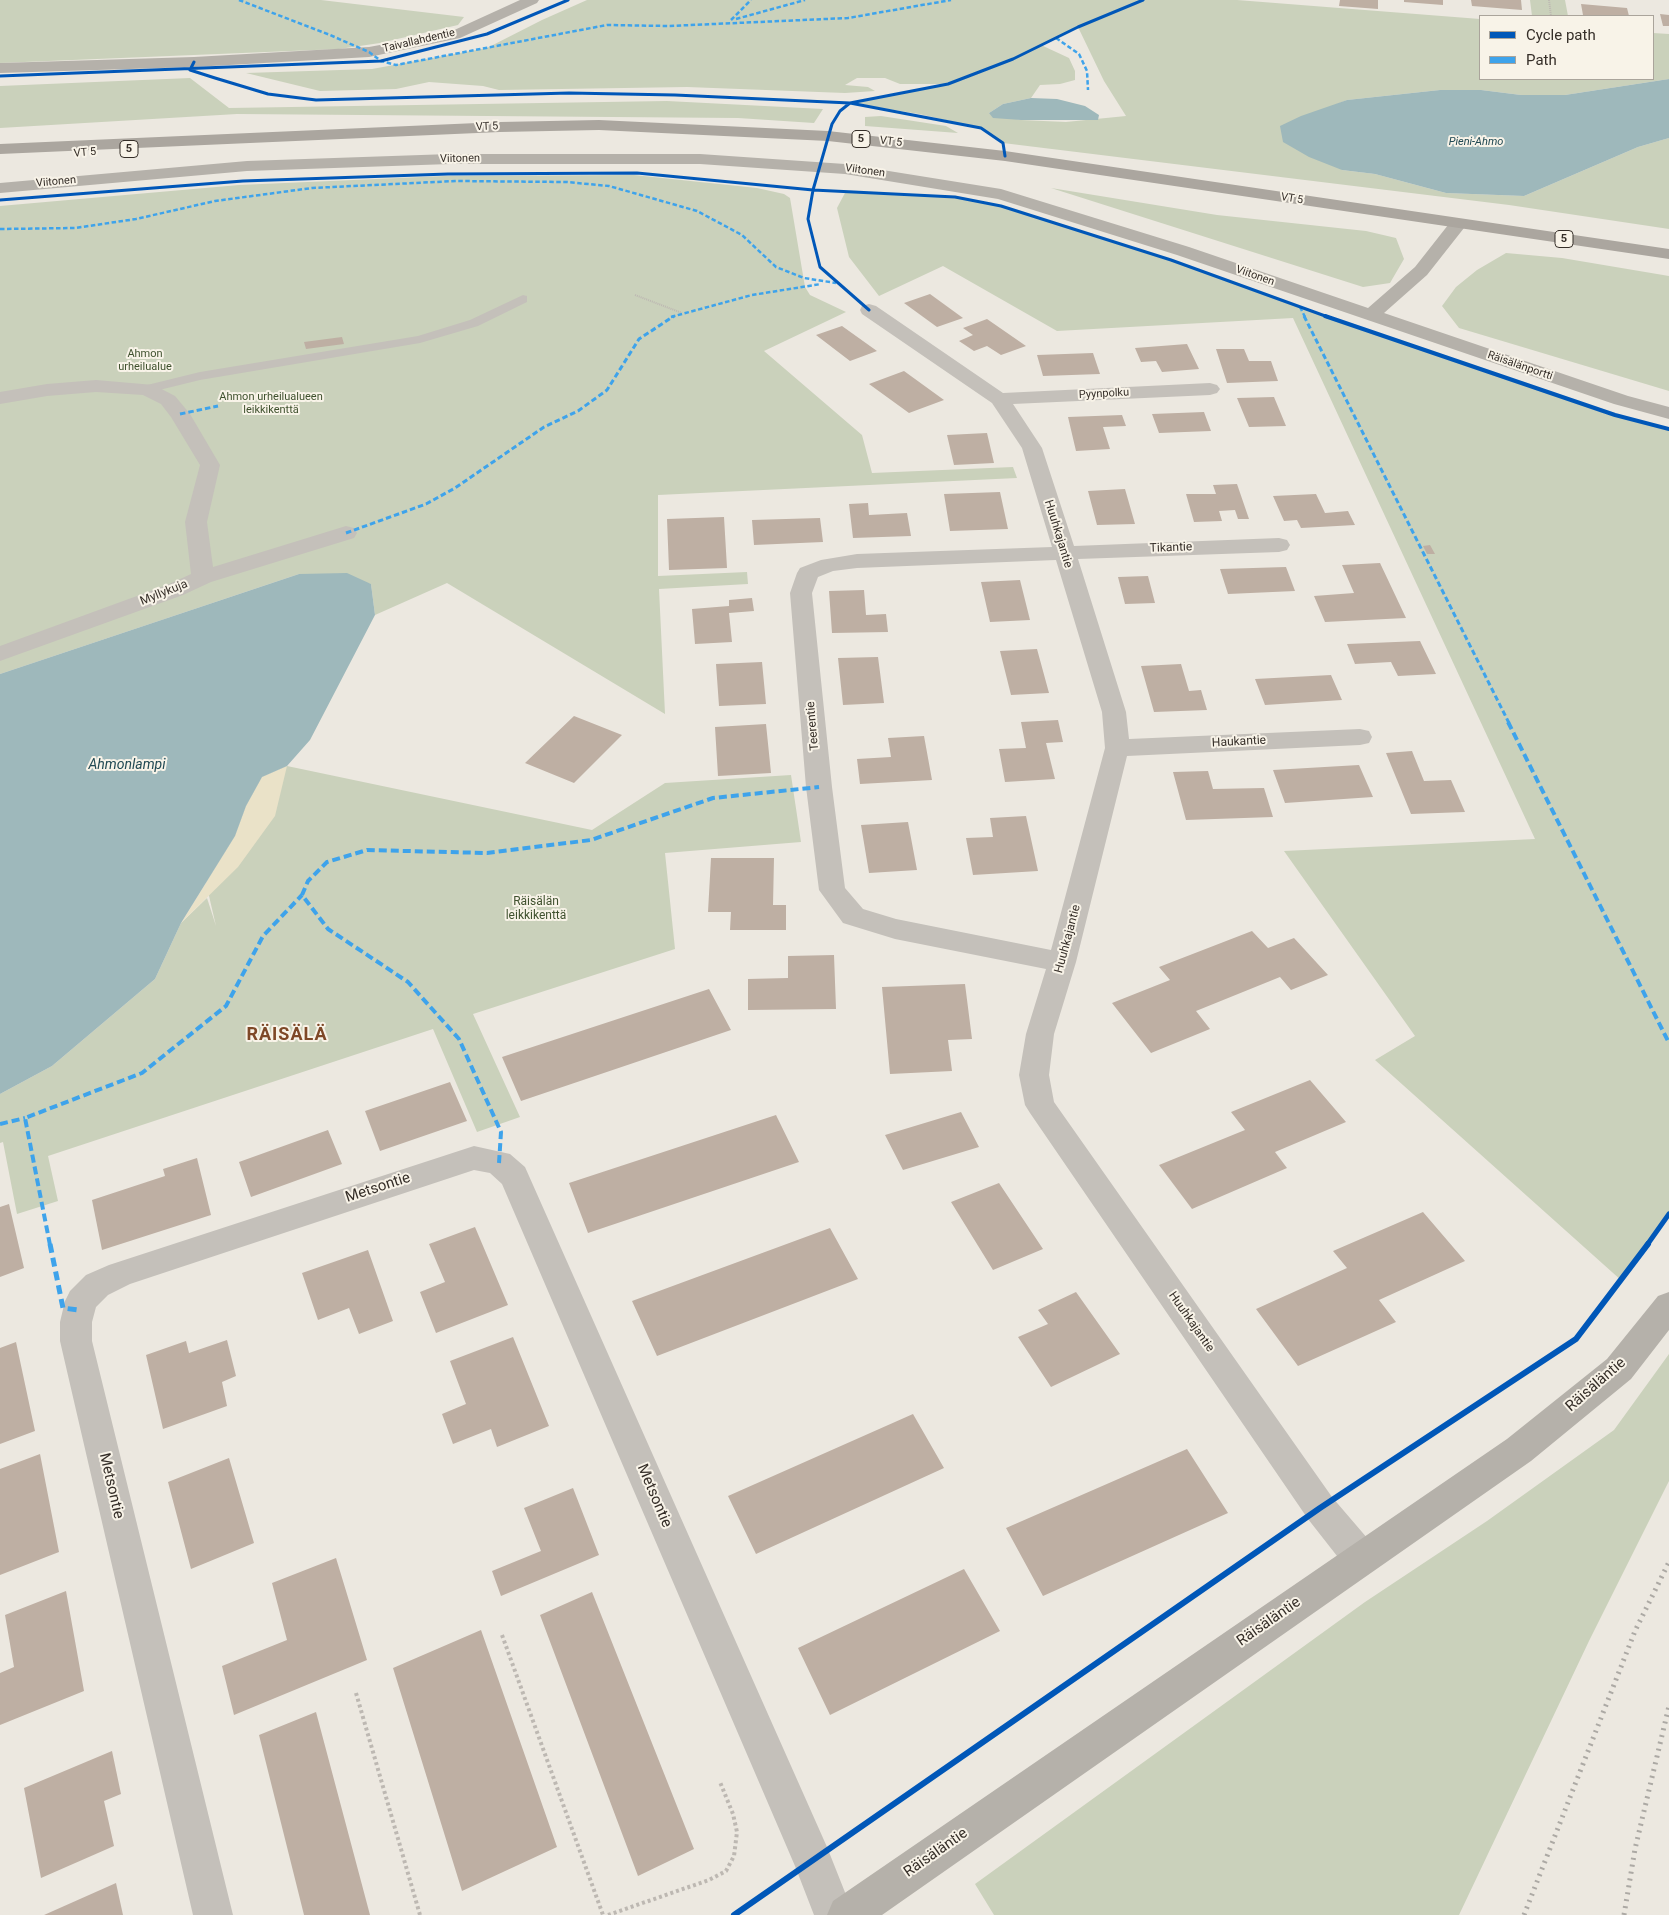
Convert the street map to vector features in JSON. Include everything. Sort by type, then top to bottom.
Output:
[{"type":"highway","name":"VT 5","points":[[0,150],[500,126],[598,125],[828,136],[1015,158],[1458,224]]},
{"type":"highway","name":"VT 5","points":[[0,160],[259,138]]},
{"type":"highway","name":"5","points":[[1458,224],[1669,254]]},
{"type":"main road","name":"Taivallahdentie","points":[[0,68],[194,62],[369,52],[406,46],[455,34],[532,0]]},
{"type":"main road","name":"Viitonen","points":[[0,188],[247,166],[450,159],[700,159],[836,168],[925,180],[1001,194],[1099,223],[1371,315]]},
{"type":"main road","points":[[1371,315],[1421,271],[1458,224]]},
{"type":"main road","name":"Räisälänportti","points":[[1371,315],[1621,400],[1669,413]]},
{"type":"main road","name":"Räisäläntie","points":[[847,1915],[1519,1450],[1620,1369],[1669,1306]]},
{"type":"street","name":"Huuhkajantie","points":[[869,310],[999,398],[1032,448],[1114,712],[1117,748],[1062,962],[1040,1034],[1034,1075],[1040,1105],[1320,1508],[1361,1558]]},
{"type":"street","points":[[0,398],[47,390],[96,386],[147,389]]},
{"type":"street","name":"Myllykuja","points":[[0,654],[175,590],[203,577],[196,522],[210,465],[180,414],[168,400],[147,389]]},
{"type":"street","name":"Pyynpolku","points":[[999,398],[1210,389]]},
{"type":"street","points":[[203,577],[346,534]]},
{"type":"street","name":"Tikantie","points":[[1063,552],[1279,545]]},
{"type":"street","name":"Teerentie","points":[[1062,962],[895,929],[853,916],[832,890],[818,787],[801,593],[808,573],[830,565],[857,561],[1063,552]]},
{"type":"street","name":"Haukantie","points":[[1117,748],[1360,737]]},
{"type":"street","name":"Metsontie","points":[[213,1915],[76,1340],[76,1322],[81,1301],[97,1286],[120,1274],[474,1158],[499,1164],[514,1176],[802,1834],[834,1915]]},
{"type":"lane","points":[[147,389],[200,376],[420,339],[474,323],[524,299]]},
{"type":"path","points":[[1549,0],[1551,15]]},
{"type":"path","points":[[636,295],[682,313]]},
{"type":"path","points":[[502,1635],[604,1915]]},
{"type":"path","points":[[356,1693],[420,1915]]},
{"type":"path","points":[[608,1915],[709,1880],[726,1871],[734,1856],[737,1832],[733,1814],[720,1782]]},
{"type":"green space","points":[[0,0],[321,0],[464,17],[458,25],[380,43],[339,49],[0,63]]},
{"type":"green space","points":[[587,0],[1237,0],[1479,19],[1479,80],[1654,80],[1654,33],[1669,34],[1669,79],[1565,95],[1521,95],[1481,90],[1440,90],[1347,100],[1325,109],[1342,170],[1375,174],[1446,193],[1524,196],[1638,147],[1669,138],[1669,229],[1509,205],[1003,143],[981,128],[919,114],[850,103],[943,84],[900,84],[885,78],[857,78],[845,85],[868,87],[875,91],[845,93],[687,87],[499,90],[483,86],[429,82],[396,89],[320,91],[246,73],[372,69],[487,48]],"holes":[[[1078,27],[1104,81],[1126,116],[1066,122],[1021,120],[989,113],[1003,104],[1031,98],[1040,85],[1060,84],[1075,80],[1075,71],[1069,58],[1041,45]]]},
{"type":"green space","points":[[1530,0],[1565,0],[1568,15],[1532,15]]},
{"type":"green space","points":[[190,78],[229,108],[667,101],[823,109],[814,123],[738,118],[237,114],[0,128],[0,86]]},
{"type":"green space","points":[[881,116],[946,126],[958,133],[865,126],[865,117]]},
{"type":"green space","points":[[634,175],[757,188],[784,194],[790,198],[805,287],[810,295],[846,312],[764,351],[862,435],[872,473],[1013,467],[1017,478],[658,495],[658,576],[747,572],[748,584],[659,589],[665,714],[447,583],[375,615],[371,584],[299,574],[0,674],[0,206],[239,185],[445,176]]},
{"type":"green space","points":[[1051,188],[1217,215],[1366,231],[1396,238],[1404,259],[1390,283],[1363,287]]},
{"type":"green space","points":[[846,191],[955,197],[1001,206],[1171,260],[1345,323],[1615,415],[1669,429],[1669,1214],[1622,1281],[1375,1060],[1415,1036],[1284,851],[1535,839],[1293,318],[1057,331],[943,266],[879,296],[849,257],[837,208]]},
{"type":"green space","points":[[1506,253],[1562,258],[1669,276],[1669,391],[1459,328],[1442,306],[1456,287],[1477,270]]},
{"type":"green space","name":"Räisälän leikkikenttä","points":[[287,766],[592,830],[665,783],[791,775],[801,842],[665,853],[675,949],[473,1014],[520,1117],[477,1132],[433,1029],[48,1156],[58,1201],[17,1214],[3,1142],[0,1143],[0,1094],[52,1066],[155,979],[181,923],[207,898],[216,926],[206,883],[235,836],[246,806],[262,777]]},
{"type":"green space","points":[[1669,1354],[1669,1481],[1589,1641],[1459,1915],[994,1915],[975,1884],[1365,1602],[1487,1521],[1614,1430]]},
{"type":"sand","points":[[287,766],[275,816],[238,867],[181,923],[235,836],[246,806],[262,777]]},
{"type":"water","name":"Pieni-Ahmo","points":[[1669,79],[1669,138],[1638,147],[1524,196],[1446,193],[1375,174],[1342,170],[1309,157],[1283,142],[1280,126],[1301,116],[1347,100],[1440,90],[1481,90],[1521,95],[1565,95]]},
{"type":"water","points":[[1031,98],[1057,99],[1085,106],[1099,115],[1098,120],[1021,120],[993,118],[989,113],[1003,104]]},
{"type":"water","name":"Ahmonlampi","points":[[347,573],[371,584],[375,615],[310,740],[287,766],[262,777],[246,806],[235,836],[181,923],[155,979],[52,1066],[0,1094],[0,674],[299,574]]},
{"type":"building","points":[[1340,0],[1378,0],[1378,9],[1339,6]]},
{"type":"building","points":[[1404,0],[1443,0],[1443,5],[1404,2]]},
{"type":"building","points":[[1471,0],[1521,0],[1522,10],[1472,6]]},
{"type":"building","points":[[1581,4],[1627,8],[1629,15],[1583,15]]},
{"type":"building","points":[[1660,14],[1669,15],[1669,26],[1663,26]]},
{"type":"building","points":[[930,294],[963,318],[937,327],[904,303]]},
{"type":"building","points":[[987,319],[1026,346],[1001,355],[987,346],[974,351],[959,341],[973,335],[963,328]]},
{"type":"building","points":[[842,326],[877,351],[850,361],[816,335]]},
{"type":"building","points":[[342,337],[344,344],[306,349],[304,342]]},
{"type":"building","points":[[1187,344],[1199,369],[1162,372],[1156,361],[1141,362],[1135,348]]},
{"type":"building","points":[[1216,349],[1244,349],[1249,361],[1271,361],[1278,381],[1227,383]]},
{"type":"building","points":[[1093,353],[1100,374],[1043,376],[1037,355]]},
{"type":"building","points":[[904,371],[944,400],[909,413],[869,384]]},
{"type":"building","points":[[1274,397],[1286,426],[1249,427],[1237,398]]},
{"type":"building","points":[[1204,412],[1211,431],[1159,433],[1152,414]]},
{"type":"building","points":[[1122,415],[1126,426],[1103,427],[1110,449],[1076,451],[1068,417]]},
{"type":"building","points":[[987,433],[994,463],[954,465],[947,435]]},
{"type":"building","points":[[1237,484],[1249,519],[1238,519],[1235,510],[1219,511],[1222,521],[1194,522],[1186,494],[1216,494],[1213,485]]},
{"type":"building","points":[[1125,489],[1135,524],[1097,525],[1088,491]]},
{"type":"building","points":[[1000,492],[1008,529],[950,531],[944,494]]},
{"type":"building","points":[[1316,494],[1325,513],[1348,511],[1355,525],[1301,528],[1297,520],[1284,521],[1273,496]]},
{"type":"building","points":[[868,503],[869,515],[907,513],[911,536],[853,538],[849,504]]},
{"type":"building","points":[[724,517],[727,568],[669,570],[667,519]]},
{"type":"building","points":[[820,518],[823,542],[754,545],[752,520]]},
{"type":"building","points":[[1430,545],[1435,554],[1427,554],[1423,546]]},
{"type":"building","points":[[1380,563],[1406,618],[1325,622],[1314,596],[1354,593],[1342,565]]},
{"type":"building","points":[[1286,567],[1295,591],[1228,594],[1220,569]]},
{"type":"building","points":[[1148,576],[1155,603],[1125,604],[1118,577]]},
{"type":"building","points":[[1020,580],[1030,620],[990,622],[981,582]]},
{"type":"building","points":[[864,590],[866,615],[886,614],[888,632],[832,633],[829,591]]},
{"type":"building","points":[[752,598],[754,611],[729,613],[732,642],[695,644],[692,609],[729,606],[729,600]]},
{"type":"building","points":[[1420,641],[1436,674],[1398,676],[1391,662],[1355,664],[1347,644]]},
{"type":"building","points":[[1037,649],[1049,693],[1011,695],[1000,651]]},
{"type":"building","points":[[878,657],[884,703],[843,705],[838,658]]},
{"type":"building","points":[[762,662],[766,704],[719,706],[716,664]]},
{"type":"building","points":[[1181,664],[1189,691],[1201,690],[1207,710],[1154,712],[1141,666]]},
{"type":"building","points":[[1331,675],[1342,700],[1265,705],[1255,679]]},
{"type":"building","points":[[574,716],[622,735],[574,783],[525,763]]},
{"type":"building","points":[[1058,720],[1063,742],[1046,743],[1055,779],[1005,782],[999,749],[1026,748],[1021,722]]},
{"type":"building","points":[[766,724],[771,773],[718,776],[715,727]]},
{"type":"building","points":[[924,736],[932,780],[860,784],[857,759],[891,757],[888,738]]},
{"type":"building","points":[[1412,751],[1424,781],[1451,780],[1465,812],[1411,814],[1386,753]]},
{"type":"building","points":[[1359,765],[1373,797],[1285,803],[1273,770]]},
{"type":"building","points":[[1208,771],[1213,789],[1264,788],[1273,817],[1186,820],[1173,772]]},
{"type":"building","points":[[1026,816],[1038,871],[973,875],[966,838],[993,837],[990,818]]},
{"type":"building","points":[[908,822],[917,870],[869,873],[861,825]]},
{"type":"building","points":[[711,858],[774,858],[773,905],[786,905],[786,930],[730,930],[731,912],[708,912]]},
{"type":"building","points":[[1252,931],[1268,948],[1294,938],[1328,975],[1291,990],[1280,977],[1196,1011],[1210,1029],[1151,1053],[1112,1003],[1170,980],[1159,967]]},
{"type":"building","points":[[834,955],[836,1009],[748,1010],[748,979],[788,978],[788,956]]},
{"type":"building","points":[[965,984],[972,1039],[948,1040],[952,1071],[890,1074],[882,987]]},
{"type":"building","points":[[709,989],[731,1030],[521,1101],[502,1057]]},
{"type":"building","points":[[1310,1080],[1346,1122],[1275,1152],[1287,1168],[1192,1209],[1159,1165],[1245,1130],[1231,1112]]},
{"type":"building","points":[[450,1082],[467,1121],[380,1151],[365,1111]]},
{"type":"building","points":[[961,1112],[979,1147],[903,1170],[885,1135]]},
{"type":"building","points":[[776,1115],[799,1162],[588,1233],[569,1183]]},
{"type":"building","points":[[328,1130],[342,1164],[251,1197],[239,1162]]},
{"type":"building","points":[[197,1158],[211,1215],[102,1250],[92,1200],[165,1176],[163,1169]]},
{"type":"building","points":[[999,1183],[1043,1249],[993,1270],[951,1202]]},
{"type":"building","points":[[9,1204],[24,1268],[0,1277],[0,1207]]},
{"type":"building","points":[[1423,1212],[1465,1261],[1379,1300],[1396,1322],[1298,1366],[1256,1309],[1347,1268],[1333,1251]]},
{"type":"building","points":[[475,1227],[508,1305],[436,1333],[420,1292],[445,1282],[429,1244]]},
{"type":"building","points":[[830,1228],[858,1279],[657,1356],[632,1301]]},
{"type":"building","points":[[368,1250],[393,1321],[359,1334],[349,1308],[318,1320],[302,1273]]},
{"type":"building","points":[[1076,1292],[1120,1354],[1051,1387],[1018,1337],[1048,1324],[1038,1310]]},
{"type":"building","points":[[513,1337],[549,1426],[497,1447],[491,1429],[453,1444],[442,1414],[466,1404],[450,1361]]},
{"type":"building","points":[[227,1340],[236,1376],[222,1382],[227,1406],[163,1429],[146,1355],[186,1341],[189,1353]]},
{"type":"building","points":[[16,1342],[35,1431],[0,1444],[0,1348]]},
{"type":"building","points":[[913,1414],[944,1468],[756,1554],[728,1496]]},
{"type":"building","points":[[1187,1449],[1228,1513],[1043,1596],[1006,1528]]},
{"type":"building","points":[[40,1454],[59,1552],[0,1575],[0,1469]]},
{"type":"building","points":[[229,1458],[254,1543],[191,1569],[168,1482]]},
{"type":"building","points":[[573,1488],[599,1555],[501,1596],[492,1571],[541,1551],[524,1508]]},
{"type":"building","points":[[336,1558],[367,1660],[234,1715],[222,1666],[287,1640],[272,1583]]},
{"type":"building","points":[[964,1569],[1000,1631],[830,1715],[798,1648]]},
{"type":"building","points":[[66,1591],[84,1691],[0,1725],[0,1673],[14,1667],[5,1615]]},
{"type":"building","points":[[592,1592],[694,1849],[638,1876],[540,1615]]},
{"type":"building","points":[[481,1630],[557,1847],[462,1891],[393,1668]]},
{"type":"building","points":[[316,1712],[370,1915],[304,1915],[259,1735]]},
{"type":"building","points":[[112,1751],[121,1794],[104,1801],[114,1846],[41,1878],[24,1788]]},
{"type":"building","points":[[116,1883],[123,1915],[44,1915]]},
{"type":"railway","points":[[1524,1915],[1635,1631],[1669,1562]]},
{"type":"railway","points":[[1624,1915],[1635,1849],[1669,1706]]},
{"type":"marked path","points":[[239,0],[330,35],[369,52],[381,61],[396,65],[577,29],[607,25],[669,26],[848,18],[951,0]]},
{"type":"marked path","points":[[731,20],[751,0]]},
{"type":"marked path","points":[[736,19],[805,0]]},
{"type":"marked path","points":[[1056,38],[1079,54],[1087,71],[1088,90]]},
{"type":"marked path","points":[[0,229],[75,228],[136,219],[215,201],[312,188],[456,181],[567,182],[609,186],[697,211],[742,235],[776,267],[804,278],[836,283]]},
{"type":"marked path","points":[[346,533],[426,504],[455,488],[544,427],[578,411],[607,390],[639,339],[673,316],[752,295],[821,284]]},
{"type":"marked path","points":[[1300,307],[1669,1043]]},
{"type":"marked path","points":[[180,414],[218,406]]},
{"type":"marked path","points":[[499,1163],[501,1132],[459,1039],[408,982],[328,929],[302,895],[308,881],[327,862],[367,850],[487,853],[591,840],[713,798],[819,787]]},
{"type":"marked path","points":[[78,1310],[63,1308],[25,1118],[142,1073],[226,1006],[263,936],[302,895]]},
{"type":"marked path","points":[[0,1124],[25,1118]]},
{"type":"cycle path","points":[[0,76],[381,61],[487,34],[568,0]]},
{"type":"cycle path","points":[[869,310],[820,267],[808,219],[813,190],[832,124],[840,111],[850,103],[948,84],[1013,59],[1078,27],[1143,0]]},
{"type":"cycle path","points":[[194,62],[190,70],[215,78],[268,94],[316,100],[569,93],[675,95],[850,103],[916,114],[981,128],[1003,143],[1005,156]]},
{"type":"cycle path","points":[[0,200],[243,181],[448,174],[637,173],[813,190],[955,197],[1001,206],[1171,260],[1345,323],[1615,415],[1669,429]]},
{"type":"cycle path","points":[[734,1915],[1320,1508],[1576,1339],[1622,1281],[1669,1214]]},
{"type":"district","name":"RÄISÄLÄ","points":[[287,1035]]},
{"type":"park label","name":"Ahmon urheilualue","points":[[145,360]]},
{"type":"park label","name":"Ahmon urheilualueen leikkikenttä","points":[[271,403]]}]
